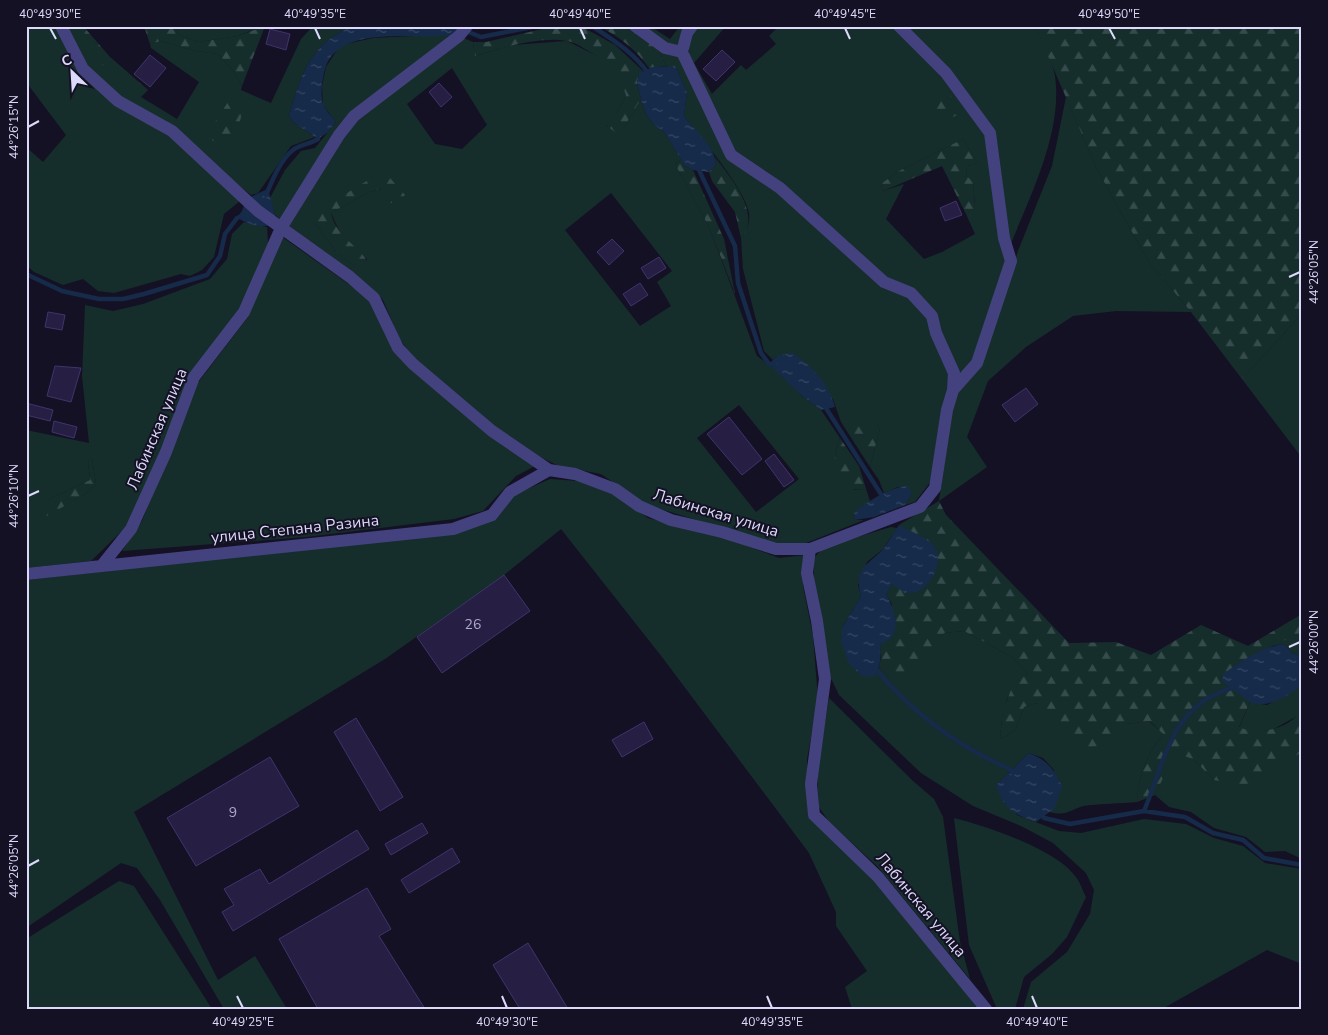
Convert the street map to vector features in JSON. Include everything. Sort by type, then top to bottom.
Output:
[{"type":"street","name":"Лабинская улица","points":[[61,26],[83,69],[118,101],[172,131],[258,211],[350,277],[374,298],[398,348],[413,364],[492,432],[549,470],[575,474],[615,489],[639,506],[671,520],[722,532],[776,549],[810,549],[807,573],[817,621],[825,679],[812,784],[814,816],[878,877],[986,1009]]},
{"type":"street","name":"Лабинская улица","points":[[103,564],[131,529],[166,452],[194,377],[244,312],[281,228],[339,135],[354,116],[459,36],[467,26]]},
{"type":"street","points":[[635,26],[665,48],[682,52]]},
{"type":"street","points":[[692,26],[687,33],[682,52],[731,155],[780,188],[884,282],[911,293],[932,316],[936,333],[954,373],[953,390],[946,410],[936,488],[920,508],[810,549]]},
{"type":"street","points":[[899,26],[946,73],[990,133],[1004,238],[1011,261],[977,363],[953,390]]},
{"type":"street","name":"улица Степана Разина","points":[[26,574],[103,564],[454,529],[492,514],[510,492],[549,470]]},
{"type":"green space","points":[[26,26],[57,26],[81,72],[172,135],[240,201],[224,214],[214,257],[202,270],[190,276],[181,274],[114,293],[98,291],[83,279],[63,285],[34,272],[26,265],[26,147],[43,162],[66,135],[26,82]]},
{"type":"green space","points":[[65,26],[73,26],[141,97],[177,119],[199,82],[151,48],[150,44],[161,41],[196,51],[218,54],[232,69],[242,86],[241,90],[271,103],[301,39],[313,26],[352,26],[337,34],[316,52],[298,87],[289,116],[293,122],[315,137],[291,146],[258,193],[251,195],[214,166],[121,100],[86,67]]},
{"type":"green space","points":[[73,26],[83,26],[110,57],[148,90],[141,97],[102,64]]},
{"type":"green space","points":[[144,26],[174,26],[179,35],[199,42],[238,36],[265,26],[242,86],[232,69],[218,54],[196,51],[161,41],[150,44]]},
{"type":"green space","points":[[174,26],[263,26],[238,36],[199,42],[179,35]]},
{"type":"green space","points":[[555,26],[586,29],[615,45],[643,71],[639,74],[637,83],[641,99],[623,129],[615,132],[606,125],[616,114],[626,96],[619,77],[607,63],[577,45],[556,40],[533,41],[475,56],[473,42],[486,42]]},
{"type":"green space","points":[[599,26],[629,26],[659,51],[666,66],[649,68],[627,44]]},
{"type":"green space","points":[[629,26],[650,26],[670,39],[680,26],[689,26],[679,49],[728,159],[780,192],[908,297],[927,319],[951,374],[931,481],[915,502],[905,505],[912,494],[898,487],[884,493],[879,480],[870,467],[880,428],[876,423],[841,422],[833,399],[777,356],[773,360],[764,351],[743,269],[741,238],[748,227],[749,217],[746,203],[731,177],[684,116],[687,92],[675,66],[666,66],[659,51]]},
{"type":"green space","points":[[696,26],[726,26],[694,63],[712,94],[741,65],[746,70],[776,44],[769,36],[779,26],[893,26],[943,76],[984,131],[1008,261],[974,362],[958,382],[934,315],[882,277],[733,154],[689,62],[689,42]],"holes":[[[963,139],[977,163],[967,166],[966,175],[973,182],[975,207],[966,214],[975,234],[942,252],[924,259],[886,219],[904,184],[883,191],[881,184],[897,172]]]},
{"type":"green space","points":[[902,26],[1035,26],[1054,70],[1056,97],[1054,119],[1043,163],[1010,246],[994,137]]},
{"type":"green space","points":[[1035,26],[1302,26],[1302,317],[1297,319],[1242,379],[1191,312],[1148,261],[1097,169]]},
{"type":"green space","points":[[454,34],[473,42],[475,56],[513,45],[567,41],[607,61],[622,78],[626,96],[616,114],[606,126],[623,129],[641,99],[646,114],[653,124],[664,132],[681,159],[675,164],[710,229],[757,356],[781,373],[801,395],[821,410],[840,438],[835,455],[854,490],[866,489],[870,501],[854,513],[855,520],[864,520],[806,543],[773,544],[645,504],[601,474],[559,466],[538,456],[496,428],[415,360],[399,338],[383,300],[368,285],[275,215],[270,198],[285,170],[301,151],[315,148],[336,122],[323,105],[322,86],[326,67],[337,50],[346,44],[373,38]],"holes":[[[452,68],[487,125],[462,149],[435,144],[407,104]],[[390,178],[390,203],[382,189],[369,192],[331,213],[342,237],[367,259],[364,272],[339,255],[313,221]],[[611,193],[672,271],[657,282],[671,306],[640,326],[565,230]],[[739,405],[799,479],[756,512],[697,438]]]},
{"type":"green space","points":[[936,89],[945,89],[956,101],[962,113],[951,118],[940,114],[933,104]]},
{"type":"green space","points":[[1066,97],[1097,169],[1148,261],[1191,312],[1116,311],[1073,316],[1026,347],[988,381],[967,437],[987,467],[939,501],[954,398],[983,361],[1018,251],[1052,166]]},
{"type":"green space","points":[[237,100],[243,109],[238,129],[218,144],[206,136],[228,102]]},
{"type":"green space","points":[[963,139],[977,163],[967,166],[966,175],[973,182],[975,208],[966,214],[942,166],[883,191],[881,184],[897,172]]},
{"type":"green space","points":[[715,157],[736,185],[746,208],[748,218],[747,229],[741,238],[735,212],[712,181],[709,172],[716,165]]},
{"type":"green space","points":[[681,159],[685,166],[693,170],[724,239],[735,294],[710,229],[675,164]]},
{"type":"green space","points":[[378,174],[390,178],[405,195],[398,203],[390,203],[381,189],[369,192],[331,213],[334,222],[344,237],[367,261],[371,269],[363,272],[339,255],[313,221],[316,212]]},
{"type":"green space","points":[[244,222],[267,227],[268,243],[239,315],[189,378],[158,459],[125,528],[91,561],[26,568],[26,430],[89,443],[82,376],[85,305],[113,311],[143,304],[210,279],[227,259],[232,234]],"holes":[[[92,459],[96,484],[85,494],[47,515],[42,507],[51,498],[90,480],[88,461]]]},
{"type":"green space","points":[[281,236],[371,300],[395,349],[535,466],[516,476],[483,511],[454,519],[306,537],[122,551],[142,521],[197,384],[248,317]]},
{"type":"green space","points":[[1302,317],[1302,458],[1242,379],[1297,319]]},
{"type":"green space","points":[[861,421],[876,423],[880,428],[870,467],[841,422]]},
{"type":"green space","points":[[840,438],[859,466],[866,489],[848,488],[834,476],[835,455]]},
{"type":"green space","points":[[92,459],[96,484],[85,494],[47,516],[41,507],[51,498],[90,480],[88,461]]},
{"type":"green space","points":[[550,479],[578,481],[613,494],[648,518],[729,539],[779,558],[806,555],[803,586],[813,636],[818,699],[807,759],[808,816],[876,879],[978,1009],[852,1009],[845,987],[867,971],[836,926],[836,912],[809,853],[662,657],[561,529],[504,575],[385,659],[134,812],[218,980],[255,956],[287,1009],[224,1009],[160,900],[137,868],[121,863],[26,928],[26,580],[456,532],[497,519],[514,495]]},
{"type":"green space","points":[[939,501],[946,515],[1069,643],[1116,642],[1151,655],[1201,625],[1248,646],[1302,614],[1302,632],[1249,657],[1239,693],[1250,702],[1239,727],[1255,731],[1274,729],[1291,721],[1302,708],[1302,752],[1248,786],[1214,780],[1193,759],[1175,753],[1155,795],[1137,802],[1144,766],[1163,734],[1150,721],[1126,724],[1114,744],[1085,748],[1037,703],[1024,707],[1015,731],[1000,739],[1003,709],[1014,683],[1028,674],[1012,657],[964,631],[944,633],[922,668],[909,678],[900,682],[890,678],[879,667],[881,658],[880,645],[892,636],[892,604],[886,594],[919,537],[899,525]]},
{"type":"green space","points":[[891,527],[897,528],[883,549],[867,562],[858,585],[861,596],[842,628],[878,672],[879,667],[890,678],[935,645],[944,633],[964,631],[1012,657],[1028,674],[1020,680],[1009,694],[1004,710],[1000,739],[1015,731],[1024,707],[1037,703],[1046,709],[1126,724],[1149,721],[1163,734],[1144,766],[1137,802],[1084,806],[1061,814],[1050,812],[1055,807],[1054,770],[1043,758],[1029,753],[996,785],[1017,815],[1059,831],[1081,833],[1144,819],[1186,824],[1214,838],[1243,846],[1265,863],[1302,869],[1302,964],[1267,950],[1162,1009],[1023,1009],[1031,982],[1067,952],[1090,914],[1094,890],[1086,873],[1053,843],[1021,826],[973,806],[921,773],[839,695],[830,676],[814,587],[814,558],[824,547]]},
{"type":"green space","points":[[1302,632],[1302,656],[1293,654],[1284,644],[1270,646]]},
{"type":"green space","points":[[1302,685],[1302,708],[1299,715],[1272,730],[1252,732],[1239,728],[1250,702],[1267,705]]},
{"type":"green space","points":[[829,698],[913,781],[934,799],[943,817],[960,942],[970,979],[878,867],[829,822],[819,807],[817,774]]},
{"type":"green space","points":[[1175,752],[1193,759],[1214,780],[1290,759],[1302,752],[1302,859],[1285,851],[1265,852],[1246,837],[1214,828],[1191,812],[1169,807],[1155,795]]},
{"type":"green space","points":[[954,818],[1019,840],[1052,857],[1077,878],[1086,897],[1067,937],[1052,954],[1024,977],[1015,1009],[997,1009],[969,945]]},
{"type":"green space","points":[[119,881],[134,886],[212,1009],[26,1009],[26,939]]},
{"type":"water","points":[[352,26],[459,26],[454,34],[379,37],[360,40],[344,46],[331,57],[324,73],[322,84],[324,105],[336,122],[327,133],[318,139],[293,122],[289,116],[293,101],[303,75],[316,52],[337,34]]},
{"type":"water","points":[[675,66],[687,92],[684,116],[704,139],[715,158],[716,165],[709,172],[693,170],[685,166],[664,132],[653,124],[646,114],[641,99],[637,83],[639,73],[653,67]]},
{"type":"water","points":[[268,189],[275,215],[274,223],[260,226],[237,218],[242,211],[246,199]]},
{"type":"water","points":[[792,353],[806,363],[824,383],[835,407],[821,410],[801,395],[769,364],[777,356]]},
{"type":"water","points":[[908,486],[912,494],[905,505],[874,517],[855,520],[854,512],[873,499],[893,489]]},
{"type":"water","points":[[899,525],[933,545],[938,558],[937,565],[928,584],[917,592],[905,593],[892,584],[886,594],[895,615],[895,631],[891,637],[880,645],[880,662],[876,674],[873,677],[862,676],[849,664],[841,641],[842,628],[861,596],[859,579],[861,573],[868,563],[884,548]]},
{"type":"water","points":[[1284,644],[1293,654],[1302,656],[1302,685],[1290,694],[1269,703],[1255,704],[1223,682],[1223,674],[1245,660],[1267,648]]},
{"type":"water","points":[[1029,753],[1041,759],[1049,766],[1062,786],[1055,808],[1036,822],[1010,810],[1002,800],[996,785]]},
{"type":"building","points":[[270,29],[290,34],[286,50],[266,44]]},
{"type":"building","points":[[722,50],[735,62],[716,81],[703,69]]},
{"type":"building","points":[[150,55],[166,68],[150,87],[134,74]]},
{"type":"building","points":[[439,83],[452,97],[441,107],[429,92]]},
{"type":"building","points":[[956,201],[962,215],[945,221],[940,208]]},
{"type":"building","points":[[612,239],[624,251],[609,265],[597,252]]},
{"type":"building","points":[[659,257],[666,268],[648,279],[641,268]]},
{"type":"building","points":[[640,283],[648,295],[631,306],[623,294]]},
{"type":"building","points":[[48,312],[65,315],[62,330],[45,327]]},
{"type":"building","points":[[55,366],[81,368],[71,402],[47,396]]},
{"type":"building","points":[[1026,388],[1038,404],[1015,422],[1002,405]]},
{"type":"building","points":[[26,403],[53,410],[50,421],[26,415]]},
{"type":"building","points":[[729,417],[762,459],[742,475],[707,434]]},
{"type":"building","points":[[54,421],[77,427],[74,438],[52,432]]},
{"type":"building","points":[[774,454],[794,480],[784,487],[765,461]]},
{"type":"building","points":[[504,575],[530,611],[442,673],[417,637]]},
{"type":"building","points":[[356,718],[403,797],[380,811],[334,732]]},
{"type":"building","points":[[644,722],[653,739],[622,757],[612,740]]},
{"type":"building","points":[[270,757],[299,806],[196,866],[167,818]]},
{"type":"building","points":[[422,823],[428,833],[391,855],[385,844]]},
{"type":"building","points":[[357,830],[369,849],[233,931],[222,912],[234,905],[224,889],[260,869],[269,884]]},
{"type":"building","points":[[452,848],[460,862],[409,893],[401,880]]},
{"type":"building","points":[[367,888],[391,929],[379,936],[425,1009],[318,1009],[279,939]]},
{"type":"building","points":[[528,943],[568,1009],[520,1009],[493,965]]},
{"type":"waterway","points":[[466,31],[481,37],[537,26]]},
{"type":"waterway","points":[[592,26],[615,41],[648,73]]},
{"type":"waterway","points":[[266,195],[277,171],[288,154],[295,148],[318,139],[318,135]]},
{"type":"waterway","points":[[698,168],[735,246],[738,283],[761,353],[769,364],[774,364]]},
{"type":"waterway","points":[[26,274],[62,291],[99,299],[123,299],[144,294],[207,275],[220,256],[225,234],[237,218],[242,216]]},
{"type":"waterway","points":[[824,405],[884,499]]},
{"type":"waterway","points":[[874,667],[903,698],[936,726],[972,750],[1010,769],[1013,773]]},
{"type":"waterway","points":[[1144,811],[1168,747],[1186,718],[1197,706],[1212,696],[1237,686]]},
{"type":"waterway","points":[[1042,815],[1044,818],[1070,824],[1144,811],[1185,817],[1213,833],[1243,840],[1264,858],[1302,865]]}]
